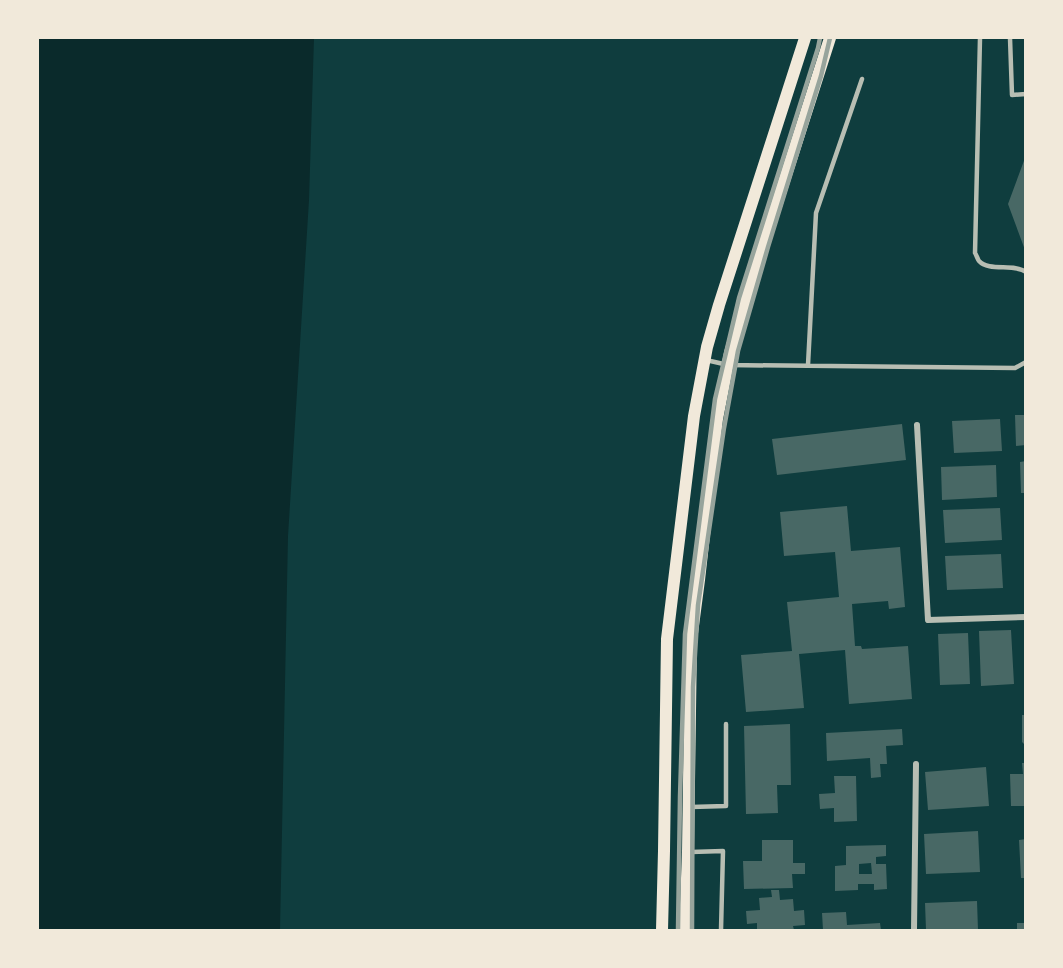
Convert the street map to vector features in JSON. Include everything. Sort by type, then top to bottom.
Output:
[{"type":"main road","points":[[662,930],[667,639],[694,416],[719,305],[805,38]]},
{"type":"main road","points":[[685,930],[691,641],[717,419],[745,301],[830,38]]},
{"type":"street","points":[[917,425],[928,620],[1026,617]]},
{"type":"street","points":[[914,930],[916,764]]},
{"type":"lane","points":[[980,38],[975,253],[979,261],[985,265],[1020,268],[1026,272]]},
{"type":"lane","points":[[1010,38],[1012,95],[1026,94]]},
{"type":"lane","points":[[808,365],[816,213],[862,80]]},
{"type":"lane","points":[[705,360],[728,366],[1015,368],[1026,362]]},
{"type":"lane","points":[[688,807],[726,806],[726,724]]},
{"type":"lane","points":[[688,852],[723,850],[722,930]]},
{"type":"water","points":[[38,38],[314,38],[309,200],[288,536],[280,930],[38,930]]},
{"type":"building","points":[[1025,158],[1026,250],[1008,204]]},
{"type":"building","points":[[1015,415],[1026,415],[1026,445],[1016,446]]},
{"type":"building","points":[[1000,419],[1002,451],[954,453],[952,421]]},
{"type":"building","points":[[902,424],[906,460],[777,475],[772,439]]},
{"type":"building","points":[[1026,461],[1026,493],[1021,493],[1020,462]]},
{"type":"building","points":[[996,465],[997,497],[942,500],[941,467]]},
{"type":"building","points":[[847,506],[851,551],[900,547],[905,607],[889,609],[888,601],[852,604],[855,646],[861,646],[862,649],[908,646],[912,699],[849,704],[845,650],[799,654],[804,708],[746,712],[741,655],[792,651],[787,602],[839,597],[835,552],[784,556],[780,512]]},
{"type":"building","points":[[1000,508],[1002,540],[945,543],[943,510]]},
{"type":"building","points":[[1001,554],[1003,588],[947,590],[945,556]]},
{"type":"building","points":[[1011,630],[1014,684],[981,686],[979,631]]},
{"type":"building","points":[[968,633],[970,684],[940,685],[938,634]]},
{"type":"building","points":[[1022,715],[1026,715],[1026,746],[1022,742]]},
{"type":"building","points":[[790,724],[791,785],[777,785],[778,813],[746,814],[744,726]]},
{"type":"building","points":[[902,729],[903,745],[886,746],[887,764],[880,764],[881,777],[871,778],[870,758],[827,761],[826,733]]},
{"type":"building","points":[[1022,763],[1026,763],[1026,806],[1011,806],[1010,774],[1023,774]]},
{"type":"building","points":[[986,767],[989,806],[928,810],[925,772]]},
{"type":"building","points":[[834,776],[856,776],[857,821],[834,822],[834,808],[820,809],[819,794],[835,793]]},
{"type":"building","points":[[978,831],[980,872],[926,874],[924,834]]},
{"type":"building","points":[[1026,839],[1026,878],[1021,878],[1019,840]]},
{"type":"building","points":[[762,840],[793,840],[793,863],[805,863],[805,874],[792,874],[793,888],[744,889],[743,861],[762,861]]},
{"type":"building","points":[[886,845],[886,856],[876,857],[876,864],[886,864],[887,889],[874,890],[874,884],[858,884],[858,890],[835,891],[835,866],[846,865],[846,846]],"holes":[[[871,863],[872,874],[859,874],[859,864]]]},
{"type":"building","points":[[771,890],[779,890],[780,900],[793,899],[794,911],[804,910],[805,925],[793,926],[794,930],[757,930],[757,923],[747,924],[746,911],[760,910],[759,898],[772,897]]},
{"type":"building","points":[[977,901],[978,930],[926,930],[925,903]]},
{"type":"building","points":[[846,912],[847,925],[880,923],[881,930],[823,930],[822,913]]},
{"type":"building","points":[[1017,923],[1026,923],[1026,930],[1017,930]]},
{"type":"railway","points":[[678,930],[685,634],[715,399],[739,298],[820,38]]},
{"type":"railway","points":[[692,930],[693,687],[698,605],[724,428],[738,351],[821,76],[830,38]]}]
